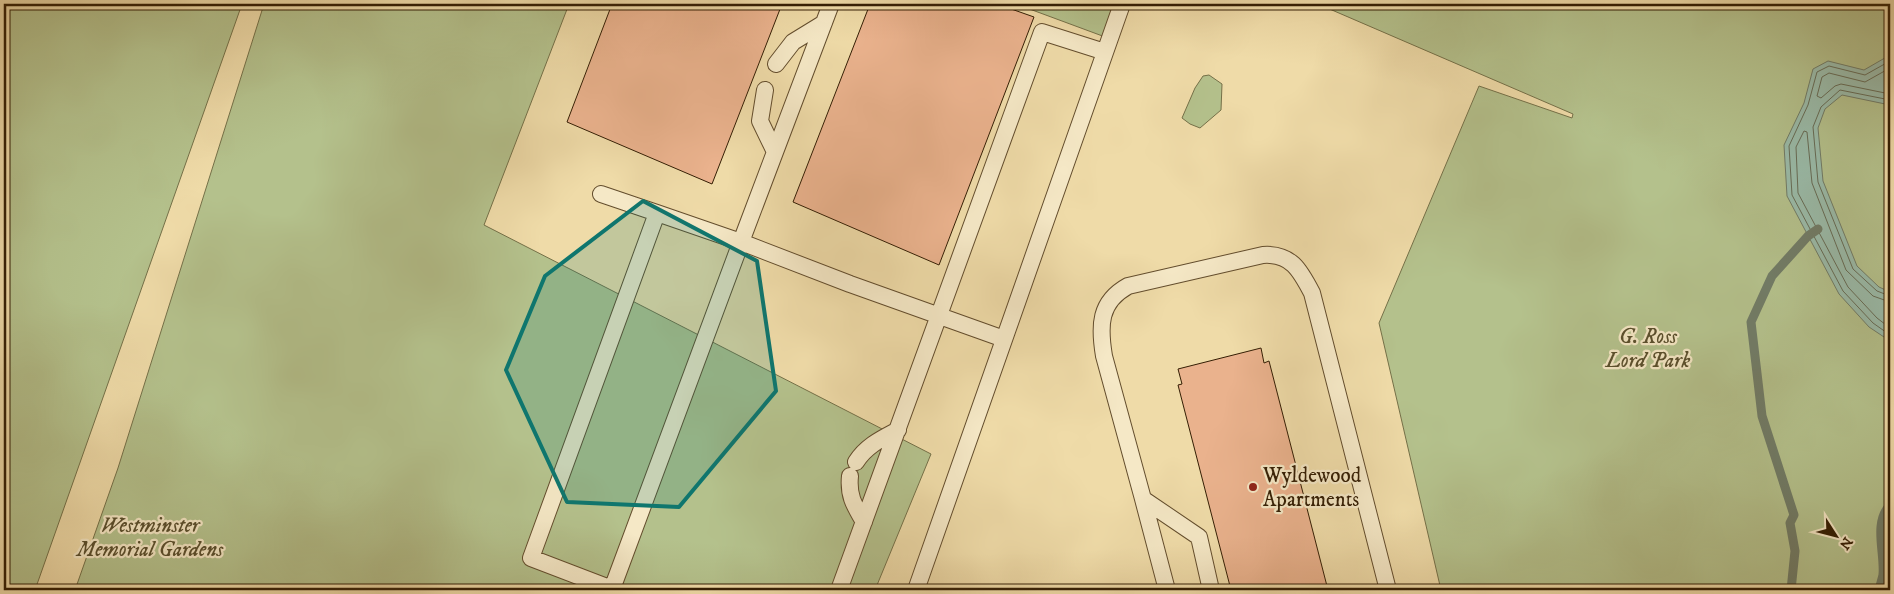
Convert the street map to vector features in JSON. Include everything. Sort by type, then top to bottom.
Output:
[{"type":"lane","points":[[657,214],[531,558],[613,590],[831,4]]},
{"type":"lane","points":[[916,590],[1122,4]]},
{"type":"lane","points":[[776,64],[793,42],[824,23]]},
{"type":"lane","points":[[839,590],[1042,32],[1105,52]]},
{"type":"lane","points":[[765,90],[760,120],[775,152]]},
{"type":"lane","points":[[600,194],[741,242],[850,284],[1004,339]]},
{"type":"lane","points":[[1167,590],[1104,356],[1101,333],[1103,317],[1108,303],[1116,292],[1128,286],[1263,255],[1276,255],[1287,259],[1302,274],[1312,293],[1388,590]]},
{"type":"lane","points":[[864,522],[853,504],[849,489],[853,469],[862,453],[871,445],[898,430]]},
{"type":"lane","points":[[1143,499],[1199,537],[1211,590]]},
{"type":"highlighted area","points":[[643,201],[757,261],[776,391],[679,507],[567,502],[506,370],[545,276]]},
{"type":"green space","points":[[4,4],[242,4],[35,590],[4,590]]},
{"type":"green space","name":"Westminster Memorial Gardens","points":[[264,4],[569,4],[484,225],[931,454],[875,590],[75,590],[118,468]]},
{"type":"green space","points":[[1016,4],[1128,4],[1116,41]]},
{"type":"green space","name":"G. Ross Lord Park","points":[[1318,4],[1890,4],[1890,590],[1441,590],[1379,323],[1479,86],[1572,118],[1573,114]]},
{"type":"green space","points":[[1209,75],[1222,84],[1221,110],[1200,128],[1182,118],[1195,88],[1203,76]]},
{"type":"water","points":[[1890,55],[1890,105],[1842,95],[1825,109],[1818,128],[1823,181],[1857,266],[1879,287],[1890,292],[1890,341],[1869,327],[1839,294],[1787,196],[1784,145],[1804,103],[1813,69],[1828,61],[1864,70]]},
{"type":"building","points":[[612,4],[782,4],[712,184],[567,122]]},
{"type":"building","points":[[870,4],[997,4],[1034,17],[939,265],[793,202]]},
{"type":"building","name":"Wyldewood Apartments","points":[[1261,348],[1264,363],[1269,361],[1328,590],[1231,590],[1178,385],[1182,384],[1178,369]]},
{"type":"waterway","points":[[1791,590],[1795,551],[1790,523],[1794,515],[1762,416],[1751,322],[1772,276],[1808,236],[1818,229]]},
{"type":"waterway","points":[[1879,590],[1883,575],[1882,520],[1890,505]]},
{"type":"place","name":"Wyldewood Apartments","points":[[1253,487]]}]
